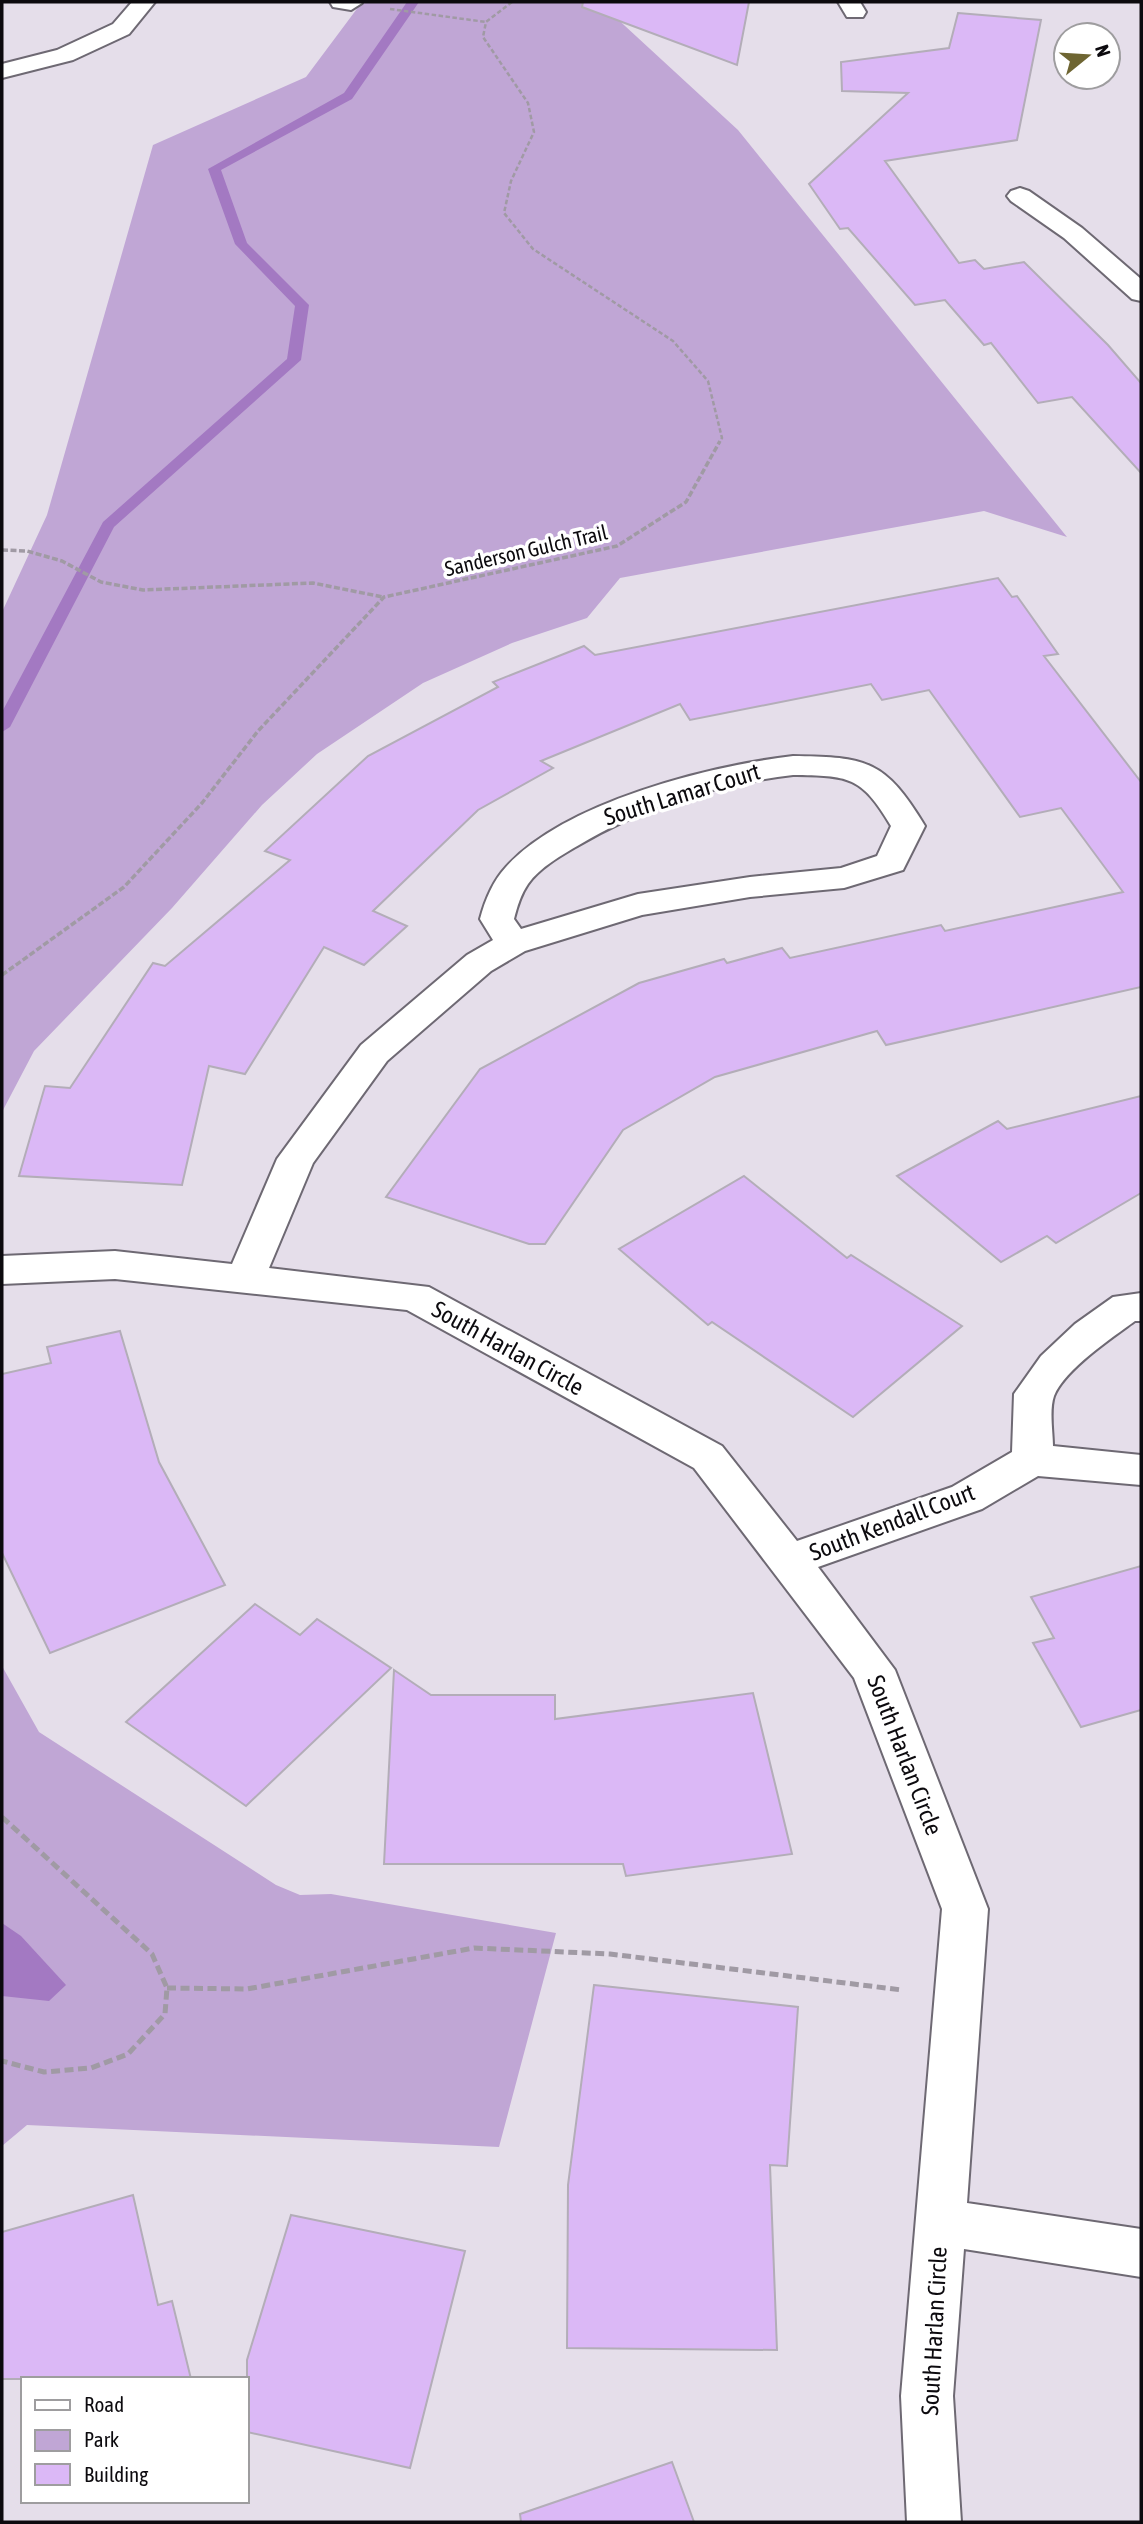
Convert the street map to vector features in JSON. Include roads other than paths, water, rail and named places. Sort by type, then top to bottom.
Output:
[{"type":"street","points":[[2,71],[65,55],[121,29],[144,2]]},
{"type":"street","points":[[1020,196],[1073,233],[1141,293]]},
{"type":"street","name":"South Lamar Court","points":[[246,1279],[296,1160],[374,1053],[480,963],[513,943],[638,905],[750,887],[844,878],[891,863],[908,826],[890,796],[854,768],[815,765],[761,767],[698,785],[598,819],[554,843],[522,869],[504,895],[497,919],[513,943]]},
{"type":"street","name":"South Harlan Circle","points":[[2,1270],[115,1265],[415,1297],[708,1457],[873,1670],[965,1909],[927,2396],[934,2522]]},
{"type":"street","points":[[1141,1307],[1127,1307],[1089,1334],[1055,1366],[1034,1394],[1031,1460],[1141,1470]]},
{"type":"street","name":"South Kendall Court","points":[[788,1561],[967,1498],[1031,1460]]},
{"type":"street","points":[[941,2222],[1141,2253]]},
{"type":"waterway","points":[[2,727],[108,525],[294,360],[302,305],[241,244],[214,169],[348,96],[413,2]]}]
